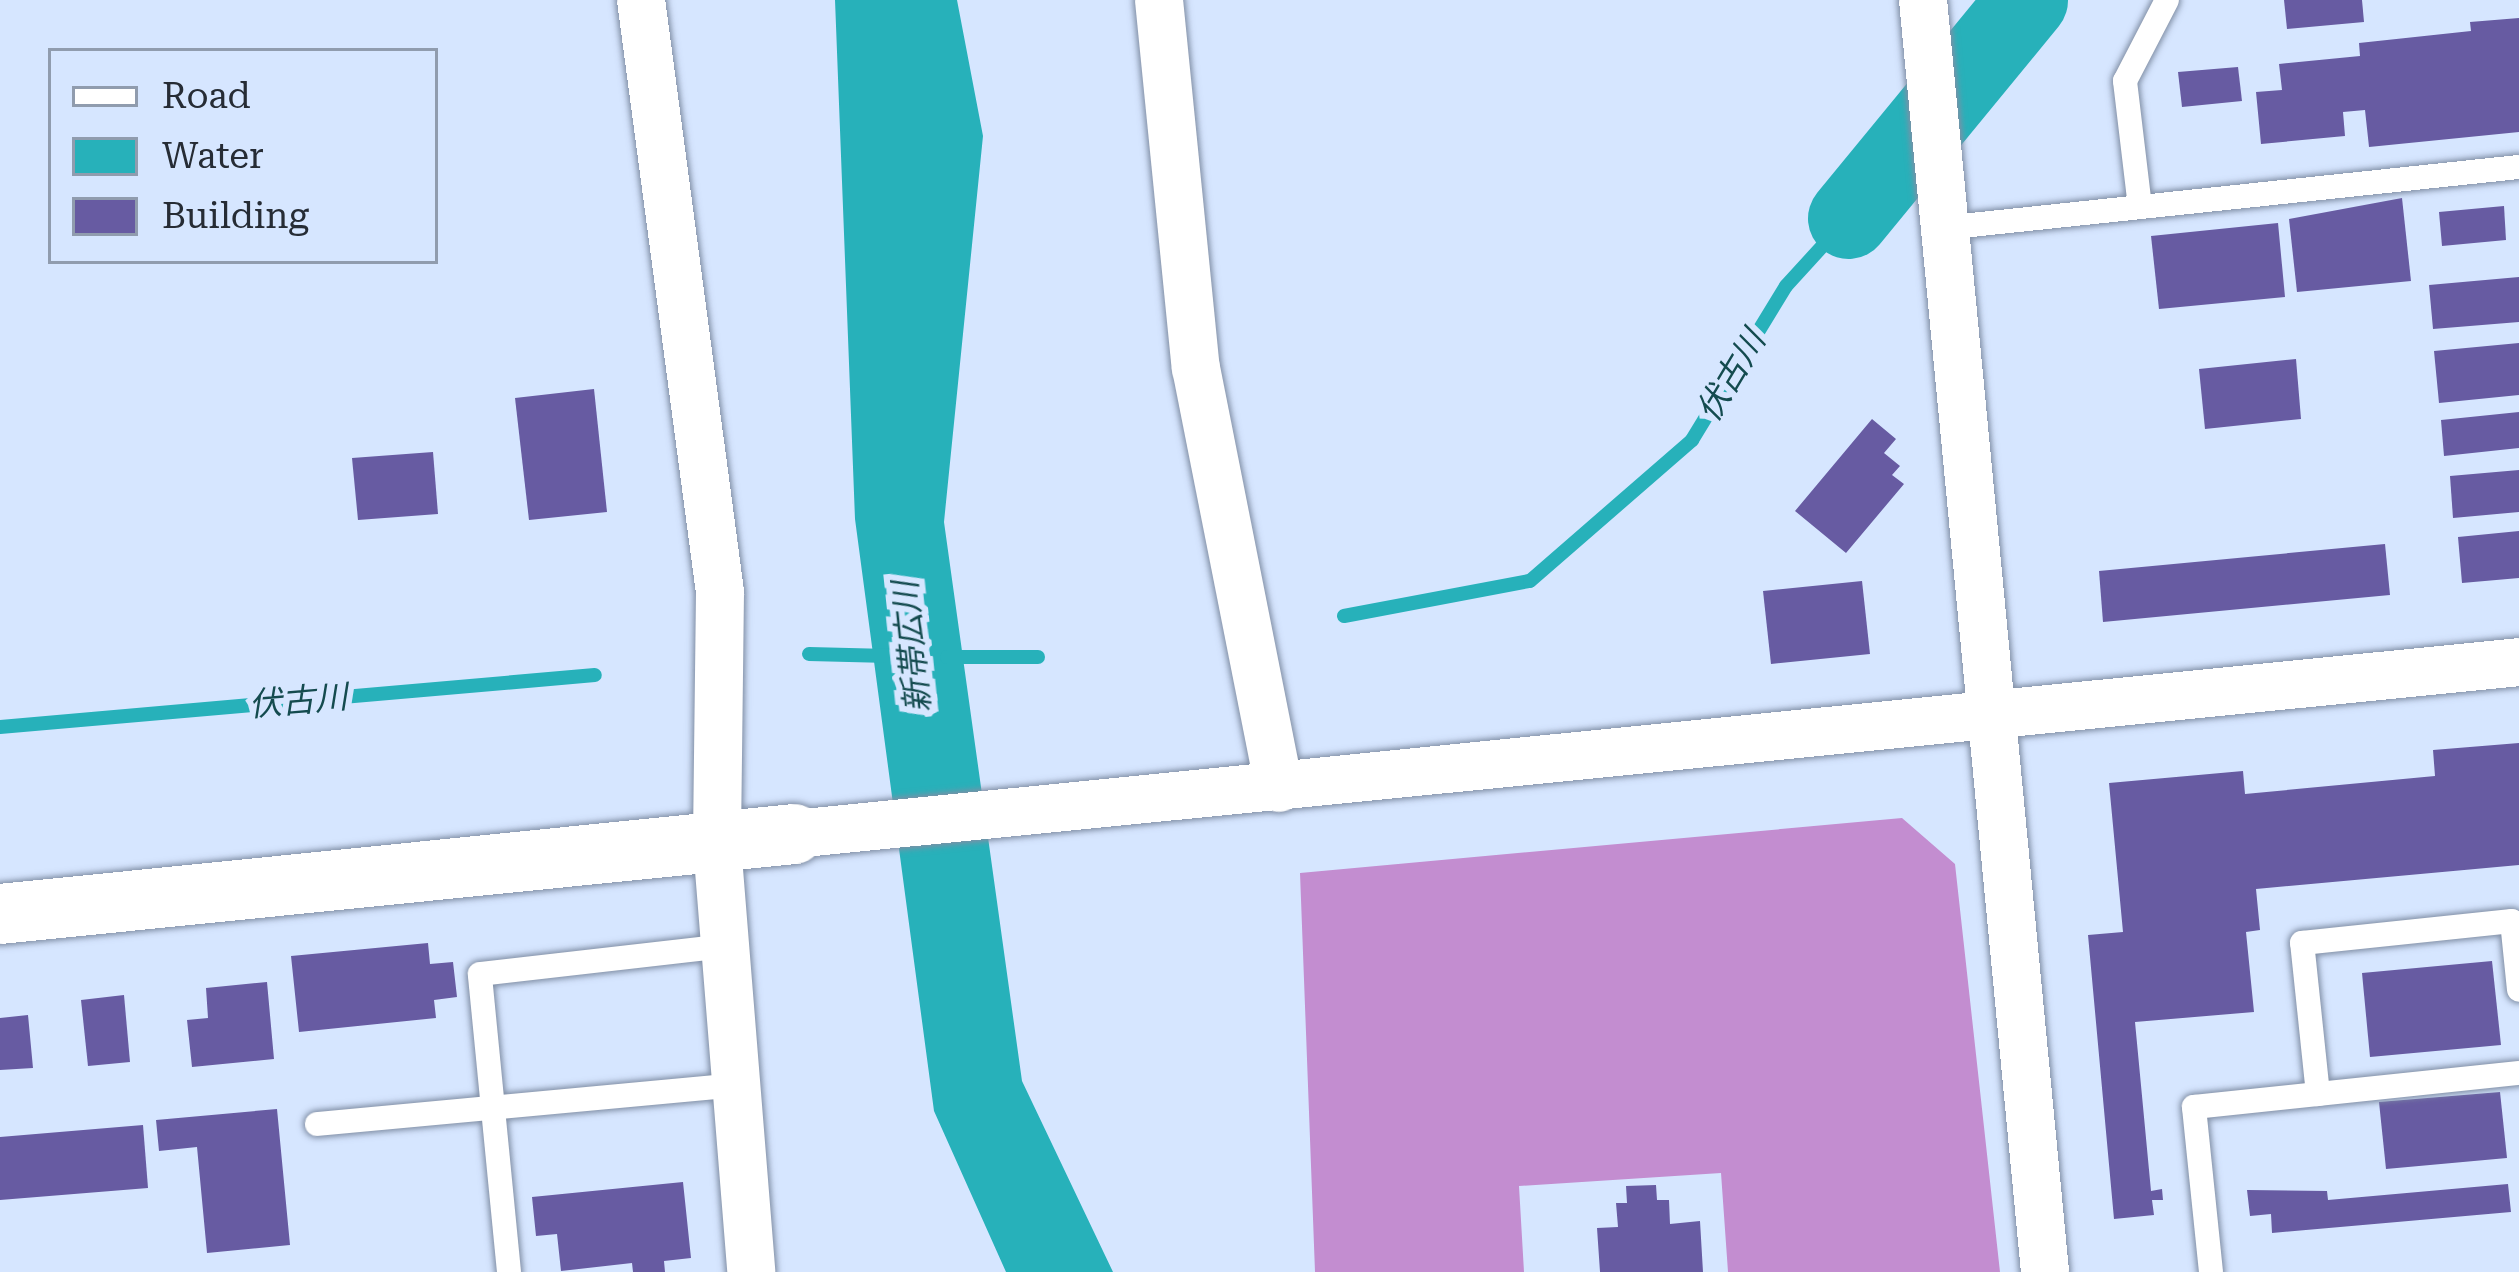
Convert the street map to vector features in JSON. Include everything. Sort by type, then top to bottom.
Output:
[{"type":"street","points":[[641,0],[720,592],[717,845],[751,1272]]},
{"type":"street","points":[[1159,0],[1196,368],[1279,788]]},
{"type":"street","points":[[1924,10],[2044,1272]]},
{"type":"street","points":[[0,914],[2519,662]]},
{"type":"lane","points":[[2140,207],[2126,81],[2167,0]]},
{"type":"lane","points":[[1942,220],[2140,207],[2519,167]]},
{"type":"lane","points":[[2318,1094],[2302,943],[2512,921],[2519,990]]},
{"type":"lane","points":[[508,1272],[480,974],[725,946]]},
{"type":"lane","points":[[2211,1272],[2194,1107],[2519,1073]]},
{"type":"lane","points":[[317,1124],[736,1085]]},
{"type":"shaded area","points":[[1902,818],[1955,864],[2000,1272],[1728,1272],[1721,1173],[1519,1186],[1524,1272],[1315,1272],[1300,873]]},
{"type":"water","name":"新帯広川","points":[[835,0],[957,0],[983,136],[944,522],[1022,1081],[1113,1272],[1006,1272],[934,1111],[855,519]]},
{"type":"building","points":[[2284,0],[2362,0],[2364,22],[2287,29]]},
{"type":"building","points":[[2519,18],[2519,132],[2369,147],[2365,110],[2343,112],[2345,136],[2261,144],[2256,92],[2282,90],[2279,64],[2360,56],[2359,43],[2471,31],[2470,22]]},
{"type":"building","points":[[2238,67],[2242,101],[2182,107],[2178,72]]},
{"type":"building","points":[[2402,198],[2411,281],[2297,292],[2289,219]]},
{"type":"building","points":[[2504,206],[2506,240],[2442,246],[2439,212]]},
{"type":"building","points":[[2278,223],[2285,297],[2159,309],[2151,236]]},
{"type":"building","points":[[2519,277],[2519,322],[2433,329],[2429,285]]},
{"type":"building","points":[[2519,343],[2519,395],[2439,403],[2434,351]]},
{"type":"building","points":[[2296,359],[2301,419],[2205,429],[2199,369]]},
{"type":"building","points":[[594,389],[607,512],[529,520],[515,398]]},
{"type":"building","points":[[2519,412],[2519,448],[2444,456],[2441,420]]},
{"type":"building","points":[[1872,419],[1896,439],[1884,453],[1900,466],[1892,475],[1904,484],[1846,553],[1795,511]]},
{"type":"building","points":[[433,452],[438,514],[358,520],[352,458]]},
{"type":"building","points":[[2519,470],[2519,512],[2453,518],[2450,476]]},
{"type":"building","points":[[2519,531],[2519,578],[2462,583],[2458,537]]},
{"type":"building","points":[[2385,544],[2390,595],[2103,622],[2099,571]]},
{"type":"building","points":[[1862,581],[1870,654],[1771,664],[1763,591]]},
{"type":"building","points":[[2519,743],[2519,865],[2256,889],[2260,930],[2246,932],[2254,1012],[2135,1022],[2151,1191],[2162,1189],[2163,1200],[2152,1200],[2154,1215],[2114,1219],[2088,935],[2123,932],[2109,783],[2243,771],[2245,794],[2435,776],[2433,750]]},
{"type":"building","points":[[428,943],[430,964],[453,962],[457,997],[434,1000],[436,1018],[299,1032],[291,956]]},
{"type":"building","points":[[2492,961],[2501,1045],[2370,1057],[2362,973]]},
{"type":"building","points":[[267,982],[274,1059],[192,1067],[187,1020],[208,1018],[206,988]]},
{"type":"building","points":[[124,995],[130,1062],[88,1066],[81,1000]]},
{"type":"building","points":[[28,1015],[33,1068],[0,1070],[0,1018]]},
{"type":"building","points":[[2500,1092],[2507,1158],[2386,1169],[2379,1102]]},
{"type":"building","points":[[277,1109],[290,1245],[207,1253],[197,1147],[159,1151],[156,1120]]},
{"type":"building","points":[[143,1125],[148,1188],[0,1200],[0,1137]]},
{"type":"building","points":[[683,1182],[691,1258],[664,1261],[665,1272],[633,1272],[632,1263],[561,1271],[557,1234],[536,1236],[532,1197]]},
{"type":"building","points":[[2508,1184],[2511,1212],[2272,1233],[2271,1214],[2250,1216],[2247,1190],[2327,1191],[2328,1200]]},
{"type":"building","points":[[1656,1185],[1657,1200],[1669,1200],[1670,1224],[1700,1221],[1703,1272],[1600,1272],[1597,1228],[1618,1227],[1616,1203],[1627,1203],[1626,1186]]},
{"type":"waterway","name":"伏古川","points":[[1848,218],[2027,0]]},
{"type":"waterway","name":"伏古川","points":[[1344,616],[1530,581],[1692,440],[1786,286],[1848,218]]},
{"type":"waterway","name":"伏古川","points":[[809,654],[889,656]]},
{"type":"waterway","name":"伏古川","points":[[947,657],[1038,657]]},
{"type":"waterway","name":"伏古川","points":[[0,727],[595,675]]}]
